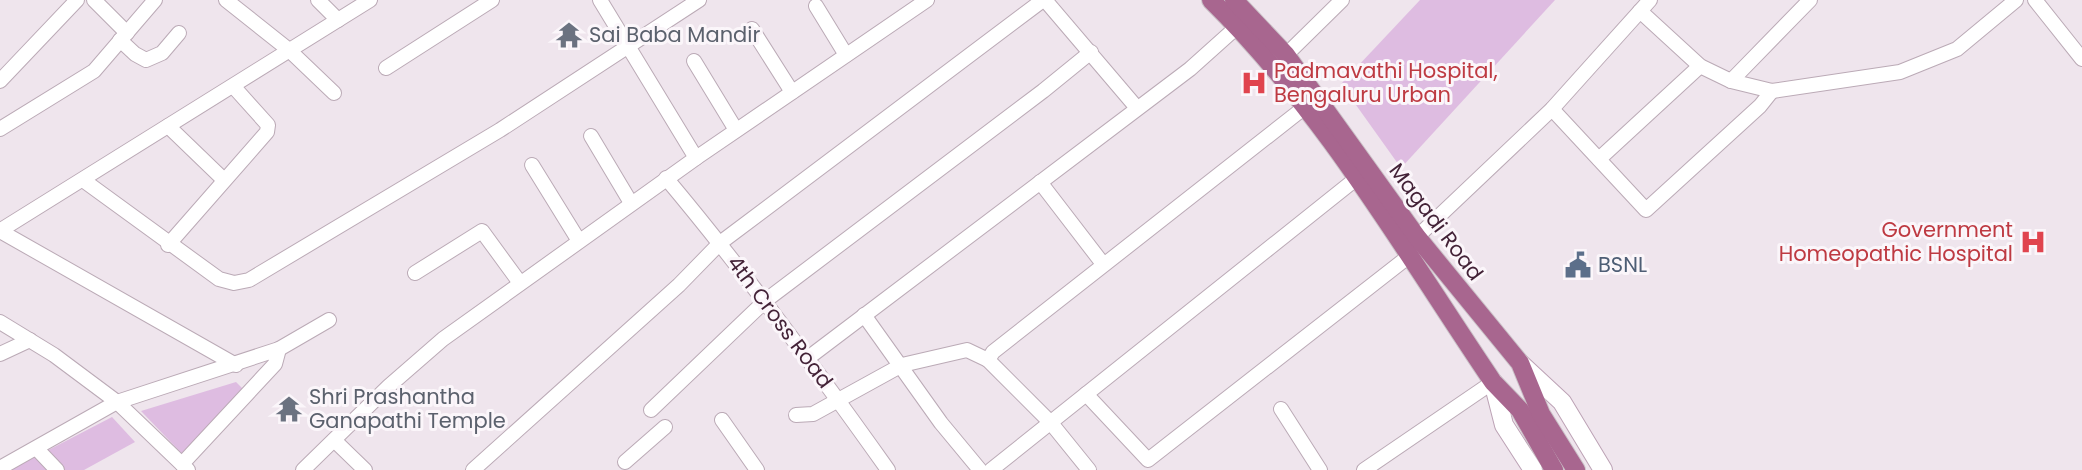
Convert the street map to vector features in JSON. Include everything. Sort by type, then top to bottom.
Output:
[{"type":"main road","name":"Magadi Road","points":[[1212,0],[1238,26],[1305,107],[1357,178],[1493,382]]},
{"type":"main road","name":"Magadi Road","points":[[1234,0],[1286,55],[1417,237],[1520,363]]},
{"type":"main road","points":[[1520,363],[1541,414],[1575,470]]},
{"type":"main road","points":[[1493,382],[1520,410],[1554,470]]},
{"type":"street","points":[[0,81],[77,0]]},
{"type":"street","points":[[94,0],[124,36],[135,54],[146,60],[162,53],[179,33]]},
{"type":"street","points":[[0,129],[94,71],[155,0]]},
{"type":"street","points":[[226,0],[289,50],[334,93]]},
{"type":"street","points":[[318,0],[339,20]]},
{"type":"street","points":[[236,365],[1,230],[370,0]]},
{"type":"street","points":[[386,68],[492,0]]},
{"type":"street","points":[[600,0],[696,158]]},
{"type":"street","points":[[83,180],[219,279],[234,284],[249,280],[500,130],[628,44],[699,0]]},
{"type":"street","points":[[303,470],[421,357],[666,178],[846,55],[905,6],[927,0]]},
{"type":"street","points":[[472,470],[679,285],[720,243],[1044,0],[1137,108]]},
{"type":"street","points":[[1286,55],[1342,0]]},
{"type":"street","points":[[1417,237],[1552,109],[1650,0]]},
{"type":"street","points":[[1731,81],[1810,0]]},
{"type":"street","points":[[1640,11],[1700,66],[1731,81],[1772,91],[1900,72],[1957,49],[2016,0]]},
{"type":"street","points":[[2035,0],[2082,59]]},
{"type":"street","points":[[816,6],[846,55]]},
{"type":"street","points":[[808,358],[1190,69],[1238,26]]},
{"type":"street","points":[[752,29],[792,92]]},
{"type":"street","points":[[651,410],[765,302],[1043,92],[1091,52]]},
{"type":"street","points":[[694,61],[736,130]]},
{"type":"street","points":[[1599,159],[1700,66]]},
{"type":"street","points":[[168,244],[267,132],[268,125],[233,86]]},
{"type":"street","points":[[1552,109],[1646,210],[1760,106],[1772,91]]},
{"type":"street","points":[[988,360],[993,352],[1103,264],[1305,107]]},
{"type":"street","points":[[168,126],[224,180]]},
{"type":"street","points":[[591,136],[631,203]]},
{"type":"street","points":[[532,165],[579,241]]},
{"type":"street","name":"4th Cross Road","points":[[666,178],[720,243],[808,358],[888,470]]},
{"type":"street","points":[[992,470],[1357,178]]},
{"type":"street","points":[[1040,182],[1103,264]]},
{"type":"street","points":[[415,273],[482,231],[520,283]]},
{"type":"street","points":[[1086,394],[1148,460],[1408,257]]},
{"type":"street","points":[[864,315],[941,423],[980,470]]},
{"type":"street","points":[[0,468],[117,402],[236,365],[279,349],[329,320]]},
{"type":"street","points":[[0,322],[30,340],[117,402],[185,467],[274,364],[279,349]]},
{"type":"street","points":[[0,354],[30,340]]},
{"type":"street","points":[[796,415],[813,414],[902,366],[967,350],[988,360],[1051,423],[1089,470]]},
{"type":"street","name":"Magadi Road","points":[[1520,363],[1562,402],[1603,470]]},
{"type":"street","points":[[1364,470],[1493,382]]},
{"type":"street","name":"Magadi Road","points":[[1493,382],[1504,425],[1533,470]]},
{"type":"street","points":[[1281,409],[1320,470]]},
{"type":"street","points":[[722,420],[757,470]]},
{"type":"street","points":[[624,467],[665,427]]},
{"type":"street","points":[[334,440],[365,470]]},
{"type":"street","points":[[37,449],[57,470]]},
{"type":"shaded area","points":[[1420,0],[1555,0],[1401,168],[1341,84]]},
{"type":"shaded area","points":[[236,382],[253,399],[188,460],[141,411]]},
{"type":"shaded area","points":[[112,417],[135,442],[84,470],[10,470]]},
{"type":"place","name":"Sai Baba Mandir","points":[[569,35]]},
{"type":"place","name":"Padmavathi Hospital, Bengaluru Urban","points":[[1254,83]]},
{"type":"place","name":"Government Homeopathic Hospital","points":[[2033,242]]},
{"type":"place","name":"BSNL","points":[[1578,265]]},
{"type":"place","name":"Shri Prashantha Ganapathi Temple","points":[[289,409]]}]
